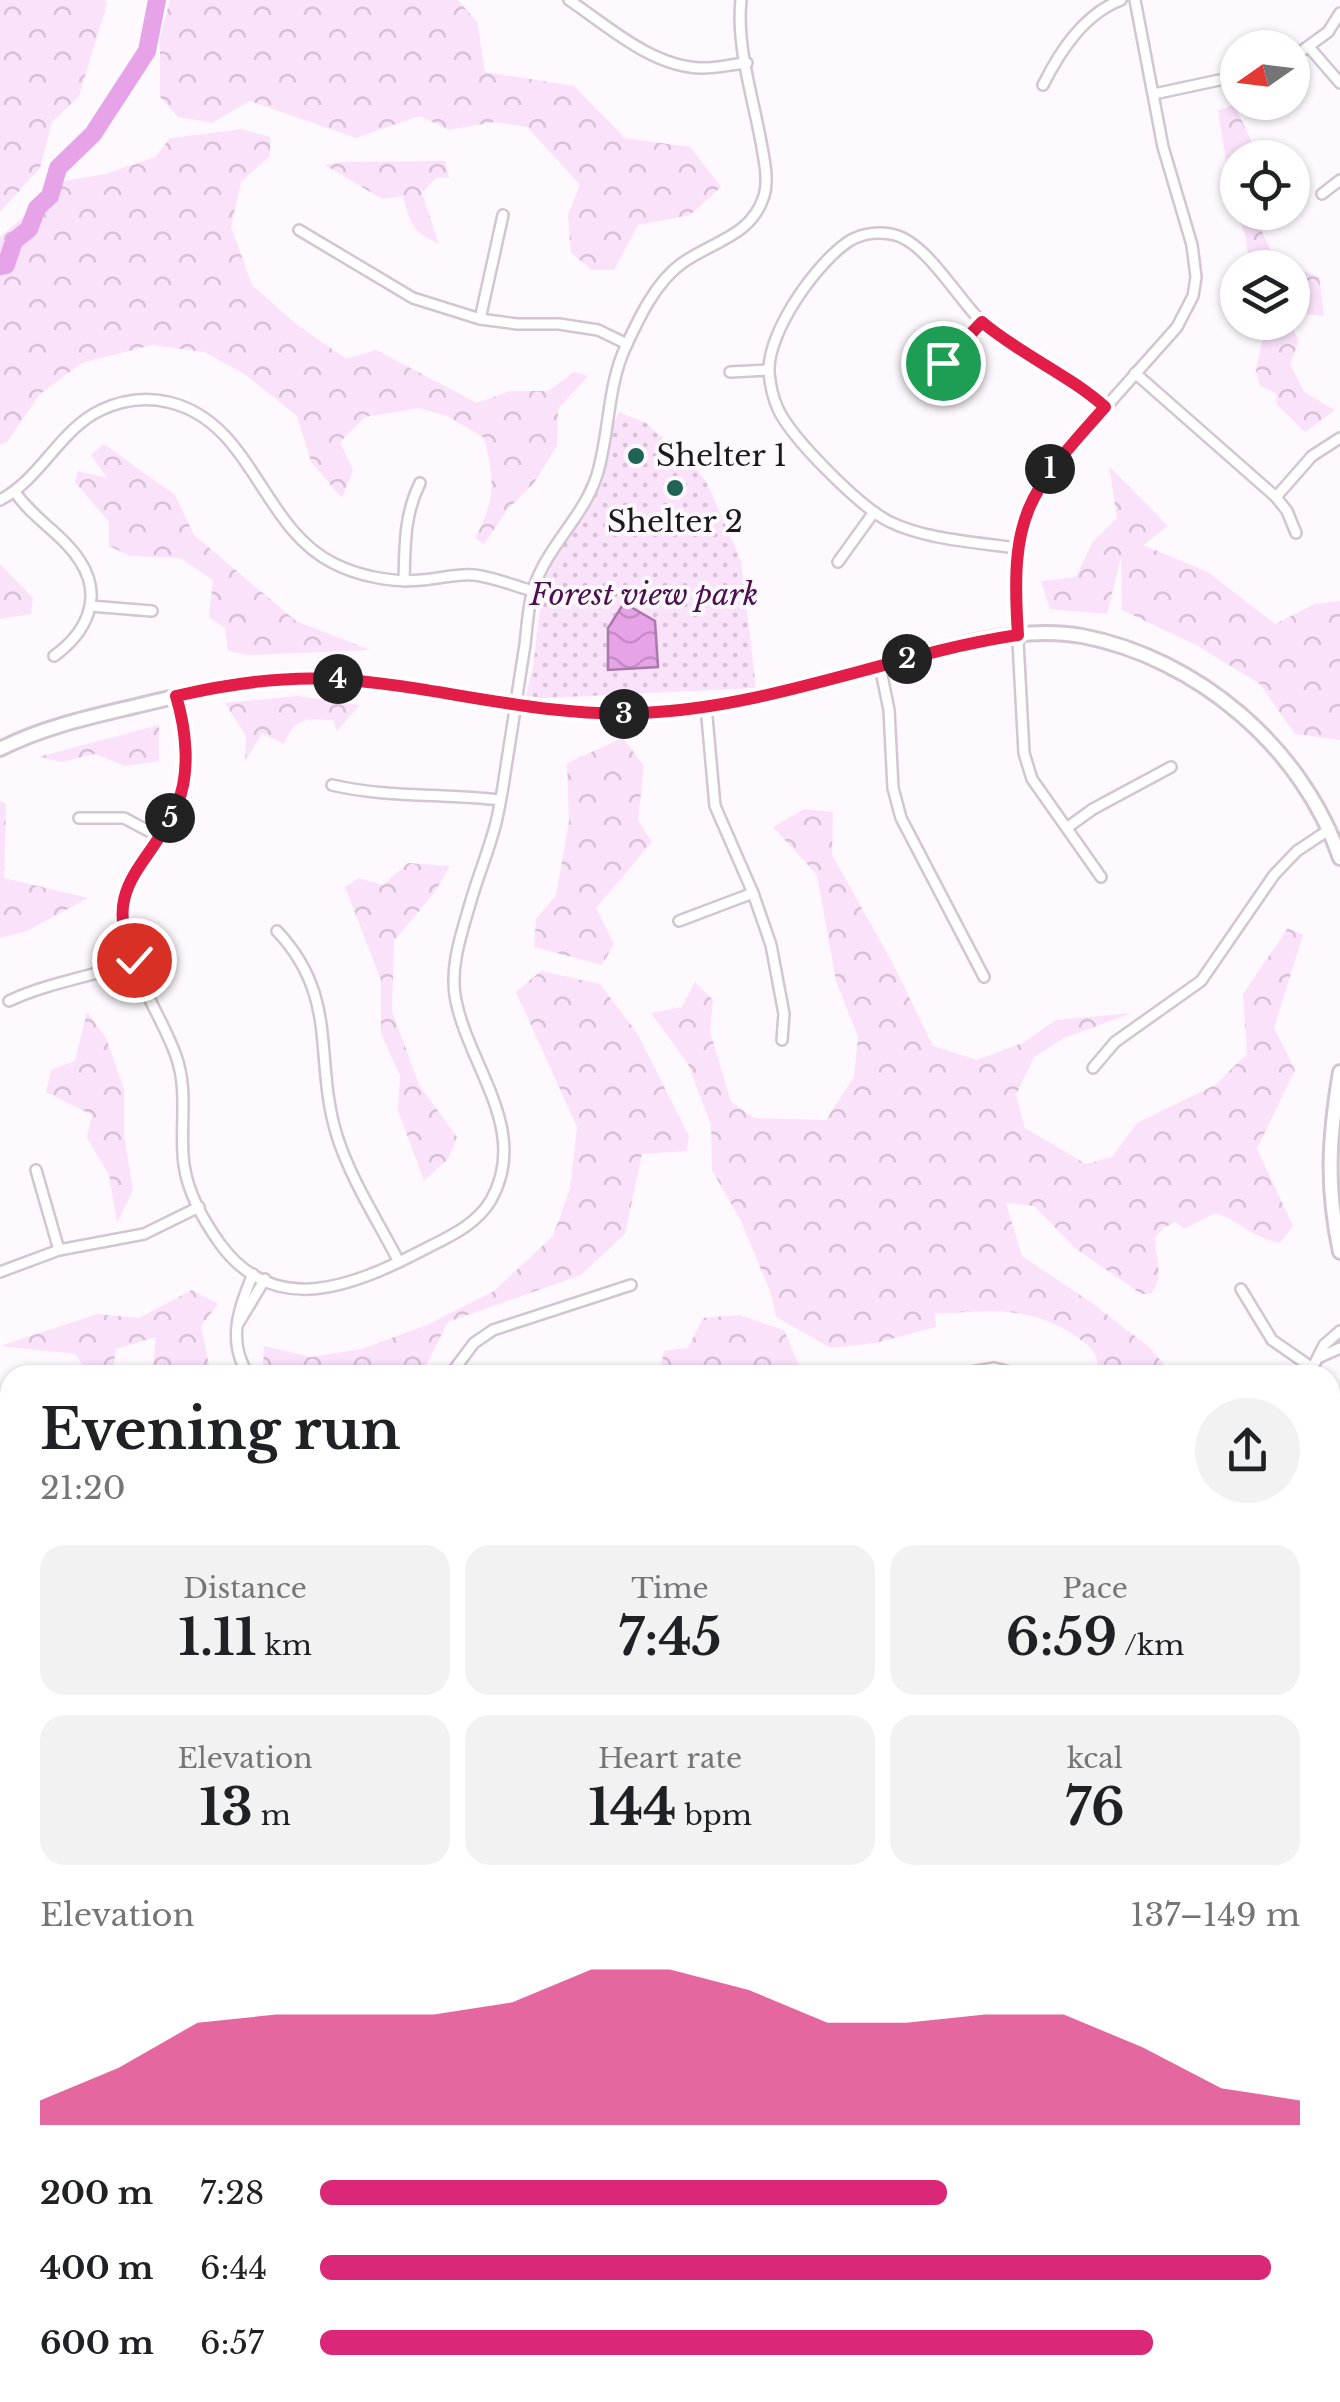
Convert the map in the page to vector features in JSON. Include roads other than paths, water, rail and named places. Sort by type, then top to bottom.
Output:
[{"type":"street","points":[[176,696],[186,762],[182,788],[177,804],[126,887],[122,906],[125,938],[182,1075],[184,1166],[199,1207],[220,1243],[253,1274],[300,1288],[333,1288],[368,1278],[476,1220],[502,1176],[506,1143],[500,1114],[456,1003],[453,976],[458,945],[496,826],[533,592],[593,487],[603,453],[612,390],[627,344],[648,304],[677,266],[731,238],[754,220],[766,191],[741,0]]},
{"type":"street","points":[[1043,85],[1084,25],[1108,5],[1121,0]]},
{"type":"street","points":[[1101,877],[1032,779],[1024,752],[1016,548],[1036,490],[1188,312],[1196,277],[1192,245],[1163,147],[1136,0]]},
{"type":"street","points":[[573,1],[635,45],[673,63],[702,68],[747,62]]},
{"type":"street","points":[[1310,46],[1328,32],[1340,13]]},
{"type":"street","points":[[1310,49],[1340,82]]},
{"type":"street","points":[[1154,94],[1220,80]]},
{"type":"street","points":[[1322,194],[1340,180]]},
{"type":"street","points":[[480,318],[503,214]]},
{"type":"street","points":[[300,230],[413,298],[480,318],[598,330],[627,344]]},
{"type":"street","points":[[1016,548],[920,532],[874,512],[790,428],[776,401],[769,370],[774,340],[787,311],[852,240],[868,234],[899,235],[912,243],[982,322],[1023,354],[1088,392],[1105,407]]},
{"type":"street","points":[[943,363],[982,322]]},
{"type":"street","points":[[730,372],[769,370]]},
{"type":"street","points":[[1136,373],[1276,497],[1296,533]]},
{"type":"street","points":[[0,500],[34,476],[86,418],[119,403],[163,401],[183,406],[229,439],[300,541],[336,565],[404,581],[472,574],[533,592]]},
{"type":"street","points":[[1276,497],[1312,456],[1340,438]]},
{"type":"street","points":[[404,581],[406,522],[409,505],[420,484]]},
{"type":"street","points":[[15,492],[30,514],[81,562],[90,591],[90,606],[81,632],[54,656]]},
{"type":"street","points":[[838,562],[874,512]]},
{"type":"street","points":[[90,606],[152,611]]},
{"type":"street","points":[[0,749],[52,727],[176,696],[262,680],[322,678],[619,714],[706,706],[968,642],[1018,635],[1081,636],[1142,653],[1209,689],[1254,725],[1300,778],[1330,829],[1340,858]]},
{"type":"street","points":[[880,666],[889,710],[893,788],[902,818],[984,977]]},
{"type":"street","points":[[706,706],[715,806],[754,893],[771,945],[781,992],[782,1040]]},
{"type":"street","points":[[1068,827],[1171,767]]},
{"type":"street","points":[[332,784],[380,794],[422,792],[500,800]]},
{"type":"street","points":[[78,818],[124,818],[158,836]]},
{"type":"street","points":[[1094,1068],[1115,1042],[1201,981],[1274,875],[1297,851],[1330,829]]},
{"type":"street","points":[[679,921],[754,893]]},
{"type":"street","points":[[278,931],[304,964],[313,984],[337,1135],[346,1160],[399,1262]]},
{"type":"street","points":[[9,1002],[30,991],[94,976],[134,960]]},
{"type":"street","points":[[1340,1072],[1328,1161],[1329,1192],[1340,1252]]},
{"type":"street","points":[[36,1170],[58,1250]]},
{"type":"street","points":[[0,1272],[58,1250],[144,1234],[199,1207]]},
{"type":"street","points":[[245,1365],[236,1342],[238,1310],[253,1274]]},
{"type":"street","points":[[238,1324],[265,1280]]},
{"type":"street","points":[[457,1365],[474,1342],[492,1330],[631,1286]]},
{"type":"street","points":[[1241,1289],[1272,1340],[1303,1365]]},
{"type":"street","points":[[1315,1365],[1324,1345],[1340,1331]]},
{"type":"street","points":[[1320,1358],[1340,1348]]},
{"type":"water","points":[[624,603],[655,621],[658,667],[608,670],[608,628]]},
{"type":"waterway","points":[[0,266],[6,265],[14,241],[29,229],[37,208],[50,196],[58,168],[93,134],[147,51],[157,0]]},
{"type":"place","name":"Shelter 1","points":[[636,456]]},
{"type":"place","name":"Shelter 2","points":[[675,488]]},
{"type":"park label","name":"Forest view park","points":[[644,595]]}]
